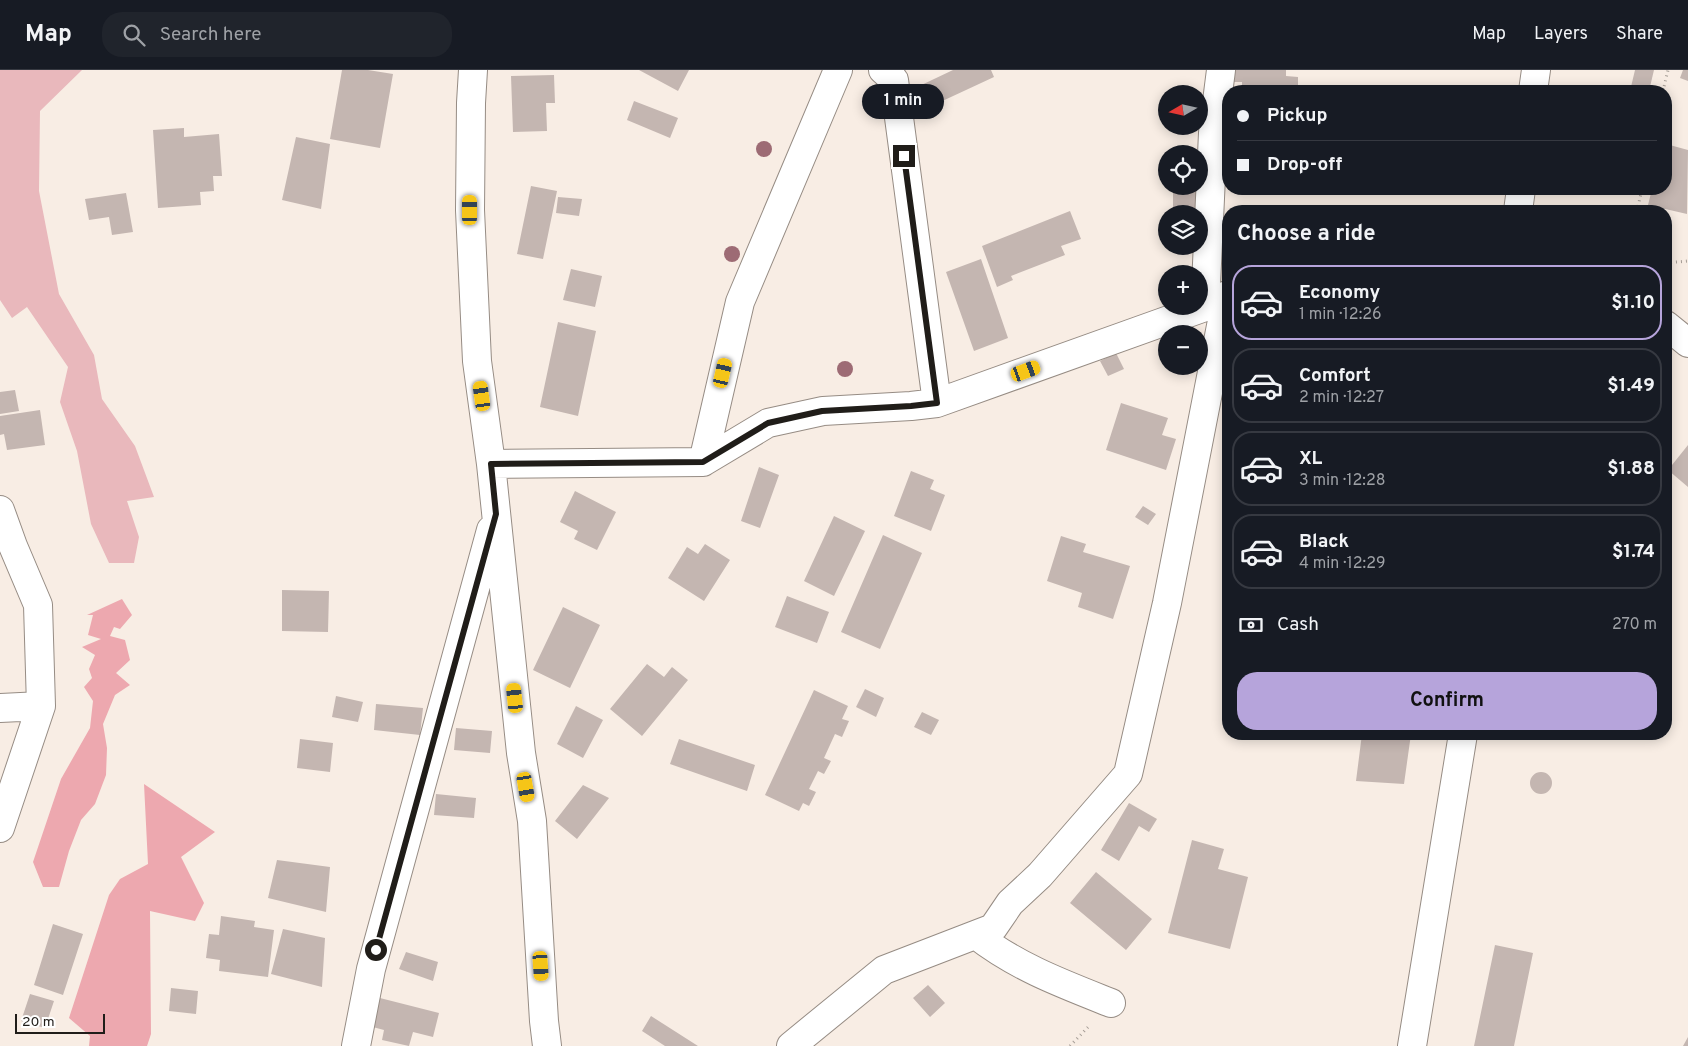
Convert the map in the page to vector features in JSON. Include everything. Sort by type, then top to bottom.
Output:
[{"type":"street","points":[[473,70],[470,112],[471,229],[477,361],[491,464],[521,753],[532,821],[547,1046]]},
{"type":"street","points":[[703,462],[740,302],[838,70]]},
{"type":"street","points":[[882,70],[894,80],[937,403]]},
{"type":"street","points":[[791,1046],[884,970],[993,928],[1010,903],[1040,875],[1128,774],[1167,603],[1220,299],[1213,133],[1221,70]]},
{"type":"street","points":[[1534,85],[1536,70]]},
{"type":"street","points":[[491,464],[703,462],[768,423],[822,411],[937,403],[1220,299]]},
{"type":"street","points":[[1672,330],[1688,343]]},
{"type":"street","points":[[0,510],[38,605],[40,706],[0,828]]},
{"type":"street","points":[[356,1046],[371,968],[496,514]]},
{"type":"street","points":[[0,708],[40,706]]},
{"type":"street","points":[[1412,1046],[1462,740]]},
{"type":"street","points":[[976,935],[992,948],[1032,971],[1112,1003]]},
{"type":"path","points":[[1664,85],[1668,70]]},
{"type":"path","points":[[1672,262],[1688,261]]},
{"type":"shaded area","points":[[0,70],[82,70],[40,111],[39,191],[59,294],[94,355],[102,399],[135,446],[154,497],[127,501],[139,537],[134,563],[109,563],[91,524],[77,451],[60,402],[68,367],[27,307],[12,318],[0,300]]},
{"type":"shaded area","points":[[122,599],[132,615],[120,629],[114,627],[110,636],[125,640],[130,660],[116,673],[130,685],[115,695],[103,724],[107,748],[106,775],[95,804],[81,820],[69,851],[59,887],[43,887],[33,862],[61,779],[90,728],[93,701],[84,687],[92,678],[89,669],[95,655],[82,647],[101,639],[88,635],[93,615],[87,615]]},
{"type":"shaded area","points":[[144,784],[215,832],[181,857],[204,903],[195,921],[150,911],[151,1034],[147,1046],[89,1046],[90,1036],[69,1018],[109,895],[120,879],[148,864]]},
{"type":"building","points":[[342,70],[368,70],[393,74],[380,148],[330,139]]},
{"type":"building","points":[[639,70],[689,70],[678,91]]},
{"type":"building","points":[[953,70],[991,70],[994,77],[923,110],[913,89]]},
{"type":"building","points":[[1232,70],[1286,70],[1286,76],[1298,77],[1298,85],[1242,85],[1242,82],[1232,82]]},
{"type":"building","points":[[1635,70],[1654,70],[1650,85],[1631,85]]},
{"type":"building","points":[[1683,70],[1688,70],[1688,81],[1680,78]]},
{"type":"building","points":[[554,75],[555,103],[546,103],[547,131],[513,132],[511,76]]},
{"type":"building","points":[[634,101],[678,118],[670,138],[627,120]]},
{"type":"building","points":[[184,128],[184,137],[219,134],[222,176],[213,176],[214,191],[200,192],[201,205],[158,208],[153,130]]},
{"type":"building","points":[[296,137],[330,144],[321,209],[282,200]]},
{"type":"building","points":[[1672,146],[1688,150],[1687,214],[1672,211],[1672,205],[1648,205],[1650,195],[1672,195]]},
{"type":"building","points":[[531,186],[557,191],[543,259],[517,254]]},
{"type":"building","points":[[126,193],[133,232],[112,235],[109,217],[89,220],[85,199]]},
{"type":"building","points":[[1173,195],[1198,195],[1197,205],[1173,205]]},
{"type":"building","points":[[558,197],[582,199],[579,216],[556,213]]},
{"type":"building","points":[[1070,211],[1081,239],[1061,246],[1065,255],[1011,276],[1013,280],[997,287],[982,246]]},
{"type":"building","points":[[981,259],[1008,338],[974,351],[946,272]]},
{"type":"building","points":[[571,269],[602,276],[595,307],[563,300]]},
{"type":"building","points":[[558,322],[596,331],[578,416],[540,407]]},
{"type":"building","points":[[1116,353],[1124,369],[1108,376],[1100,361]]},
{"type":"building","points":[[15,390],[19,411],[0,414],[0,392]]},
{"type":"building","points":[[1121,403],[1168,418],[1162,435],[1176,439],[1166,470],[1106,450]]},
{"type":"building","points":[[40,410],[45,445],[7,450],[4,434],[0,435],[0,416]]},
{"type":"building","points":[[1688,445],[1688,487],[1672,473],[1672,465]]},
{"type":"building","points":[[759,467],[779,475],[760,528],[741,521]]},
{"type":"building","points":[[911,471],[934,480],[930,489],[945,495],[931,531],[894,516]]},
{"type":"building","points":[[575,491],[616,512],[597,550],[574,539],[578,531],[560,522]]},
{"type":"building","points":[[1143,506],[1156,514],[1148,525],[1135,517]]},
{"type":"building","points":[[834,516],[865,531],[834,596],[804,581]]},
{"type":"building","points":[[883,535],[922,553],[880,649],[841,632]]},
{"type":"building","points":[[1061,536],[1086,544],[1083,552],[1130,566],[1113,619],[1078,607],[1082,593],[1047,581]]},
{"type":"building","points":[[705,544],[730,560],[704,601],[668,578],[687,547],[698,554]]},
{"type":"building","points":[[282,590],[329,591],[328,632],[282,631]]},
{"type":"building","points":[[787,596],[829,612],[817,643],[775,627]]},
{"type":"building","points":[[563,607],[600,625],[570,688],[533,670]]},
{"type":"building","points":[[647,664],[664,677],[672,667],[688,680],[642,736],[610,709]]},
{"type":"building","points":[[865,689],[884,698],[876,717],[856,707]]},
{"type":"building","points":[[814,690],[848,706],[842,719],[849,721],[842,737],[835,734],[824,758],[831,761],[824,774],[818,771],[809,789],[816,792],[809,806],[803,803],[799,811],[765,795]]},
{"type":"building","points":[[336,696],[363,702],[358,722],[332,717]]},
{"type":"building","points":[[376,704],[423,708],[420,735],[374,730]]},
{"type":"building","points":[[576,706],[603,720],[583,758],[557,744]]},
{"type":"building","points":[[922,712],[939,720],[931,735],[914,727]]},
{"type":"building","points":[[456,728],[492,731],[490,753],[454,750]]},
{"type":"building","points":[[300,739],[333,743],[330,772],[297,768]]},
{"type":"building","points":[[679,739],[755,765],[747,791],[670,764]]},
{"type":"building","points":[[1361,740],[1410,740],[1404,784],[1356,781]]},
{"type":"building","points":[[1541,772],[1549,775],[1552,783],[1549,791],[1541,794],[1533,791],[1530,783],[1533,775]]},
{"type":"building","points":[[583,785],[609,798],[577,839],[555,821]]},
{"type":"building","points":[[436,794],[476,798],[474,818],[434,815]]},
{"type":"building","points":[[1129,803],[1157,819],[1149,832],[1139,826],[1119,861],[1101,850]]},
{"type":"building","points":[[1192,840],[1224,849],[1218,869],[1248,877],[1230,949],[1168,933]]},
{"type":"building","points":[[277,860],[330,867],[326,912],[268,898]]},
{"type":"building","points":[[1096,872],[1152,919],[1126,950],[1070,903]]},
{"type":"building","points":[[221,916],[255,921],[254,927],[274,930],[268,977],[219,971],[220,960],[206,958],[209,934],[219,935]]},
{"type":"building","points":[[53,924],[83,934],[63,995],[34,985]]},
{"type":"building","points":[[283,929],[325,938],[322,987],[271,974]]},
{"type":"building","points":[[1495,945],[1533,953],[1514,1046],[1474,1046]]},
{"type":"building","points":[[406,952],[438,962],[433,981],[399,969]]},
{"type":"building","points":[[928,985],[945,1003],[930,1017],[913,998]]},
{"type":"building","points":[[171,988],[198,991],[196,1014],[169,1011]]},
{"type":"building","points":[[30,994],[54,1001],[45,1028],[21,1021]]},
{"type":"building","points":[[376,997],[439,1013],[433,1037],[413,1032],[409,1046],[382,1040],[384,1030],[369,1026]]},
{"type":"building","points":[[651,1016],[698,1046],[665,1046],[642,1031]]},
{"type":"building","points":[[1688,1037],[1688,1046],[1683,1046]]},
{"type":"route","points":[[376,950],[496,514],[491,464],[703,462],[768,423],[822,411],[937,403],[904,156]]}]
